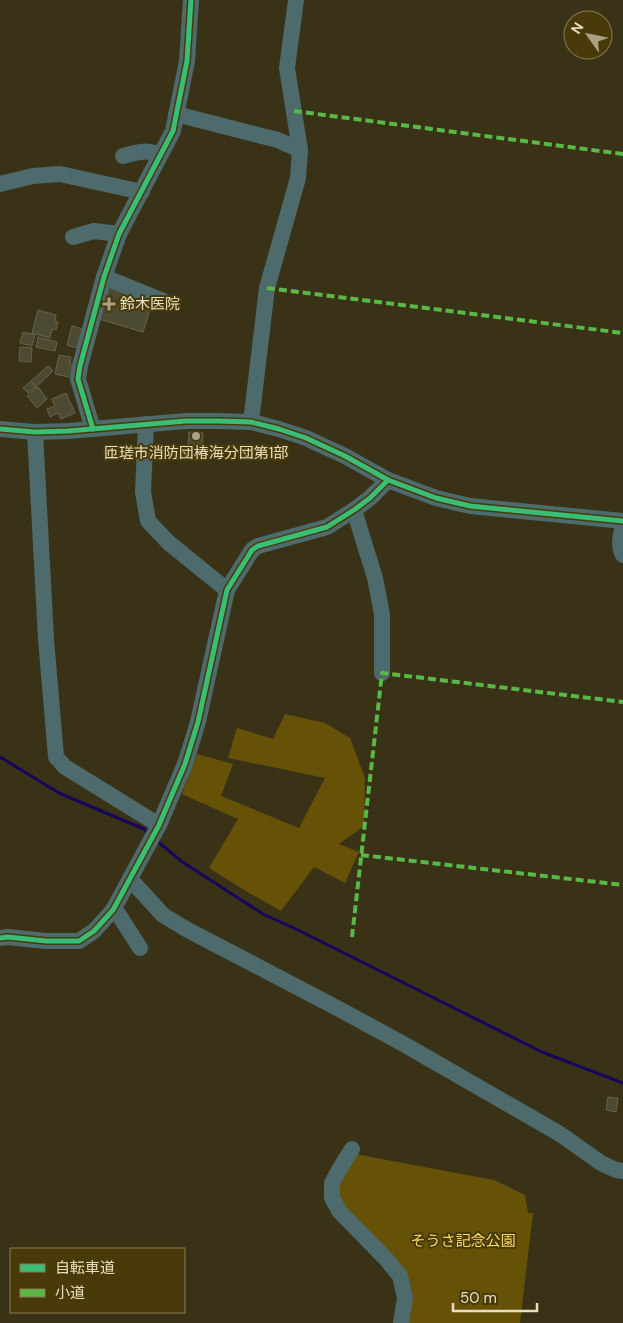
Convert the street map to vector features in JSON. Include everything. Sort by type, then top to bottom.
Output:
[{"type":"street","points":[[93,429],[78,379],[80,366],[104,277],[119,234],[173,130],[186,61],[191,0]]},
{"type":"street","points":[[251,422],[267,288],[298,178],[300,150],[287,68],[296,0]]},
{"type":"street","points":[[176,114],[278,140],[300,150]]},
{"type":"street","points":[[122,156],[142,151],[150,151],[160,155]]},
{"type":"street","points":[[0,184],[33,176],[60,174],[139,196]]},
{"type":"street","points":[[115,199],[139,196]]},
{"type":"street","points":[[73,237],[94,232],[119,234]]},
{"type":"street","points":[[104,277],[163,301]]},
{"type":"street","points":[[0,428],[35,432],[146,424],[217,421],[251,422],[306,438],[388,480],[436,498],[470,506],[623,521]]},
{"type":"street","points":[[146,424],[143,492],[148,521],[169,543],[228,590]]},
{"type":"street","points":[[35,432],[46,630],[56,757],[65,767],[158,825]]},
{"type":"street","points":[[0,938],[79,941],[94,930],[114,910],[158,825],[185,764],[195,731],[228,590],[252,550],[258,546],[326,527],[370,498],[388,480]]},
{"type":"street","points":[[354,510],[375,578],[382,614],[382,673]]},
{"type":"street","points":[[623,527],[620,537],[620,550],[623,555]]},
{"type":"street","points":[[130,879],[163,914],[186,929],[406,1046],[560,1134],[601,1163],[623,1171]]},
{"type":"street","points":[[114,910],[140,948]]},
{"type":"street","points":[[352,1149],[332,1183],[332,1198],[340,1212],[400,1276],[405,1298],[401,1323]]},
{"type":"green space","points":[[285,714],[325,723],[350,738],[365,778],[364,826],[339,844],[359,852],[345,883],[314,867],[281,911],[209,868],[238,819],[182,794],[197,754],[233,764],[221,796],[299,828],[325,778],[228,758],[237,728],[273,739]]},
{"type":"green space","name":"そうさ記念公園","points":[[355,1154],[494,1180],[525,1195],[528,1213],[533,1213],[520,1323],[407,1323],[410,1295],[340,1204],[337,1189]]},
{"type":"building","points":[[109,286],[153,300],[143,332],[99,319]]},
{"type":"building","points":[[38,310],[56,315],[55,321],[58,322],[56,330],[52,329],[50,338],[32,333]]},
{"type":"building","points":[[72,326],[86,330],[81,349],[67,345]]},
{"type":"building","points":[[23,332],[35,335],[32,346],[20,343]]},
{"type":"building","points":[[38,337],[57,342],[55,351],[36,347]]},
{"type":"building","points":[[20,347],[32,348],[31,362],[19,361]]},
{"type":"building","points":[[59,355],[71,357],[70,365],[76,366],[74,378],[55,374]]},
{"type":"building","points":[[48,366],[53,371],[36,387],[31,381]]},
{"type":"building","points":[[31,381],[36,387],[28,393],[23,388]]},
{"type":"building","points":[[38,387],[47,399],[37,408],[27,396]]},
{"type":"building","points":[[66,393],[75,413],[61,419],[58,413],[50,417],[47,409],[55,406],[52,399]]},
{"type":"building","points":[[189,432],[203,433],[202,445],[188,445]]},
{"type":"building","points":[[608,1097],[618,1098],[616,1112],[606,1110]]},
{"type":"waterway","points":[[0,757],[59,793],[144,829],[148,833]]},
{"type":"waterway","points":[[156,840],[181,861],[263,914],[542,1052],[623,1083]]},
{"type":"marked path","points":[[294,111],[623,154]]},
{"type":"marked path","points":[[267,288],[623,333]]},
{"type":"marked path","points":[[352,937],[382,673],[623,702]]},
{"type":"marked path","points":[[361,855],[623,885]]},
{"type":"cycle path","points":[[93,429],[78,379],[80,366],[104,277],[119,234],[173,131],[187,61],[191,0]]},
{"type":"cycle path","points":[[0,429],[35,432],[186,421],[251,422],[306,438],[345,456],[388,480],[436,498],[470,506],[623,521]]},
{"type":"cycle path","points":[[0,938],[79,941],[94,931],[113,910],[159,825],[185,764],[198,722],[227,590],[252,550],[258,546],[327,527],[370,498],[388,480]]},
{"type":"place","name":"鈴木医院","points":[[109,304]]},
{"type":"place","name":"匝瑳市消防団椿海分団第1部","points":[[196,436]]}]
